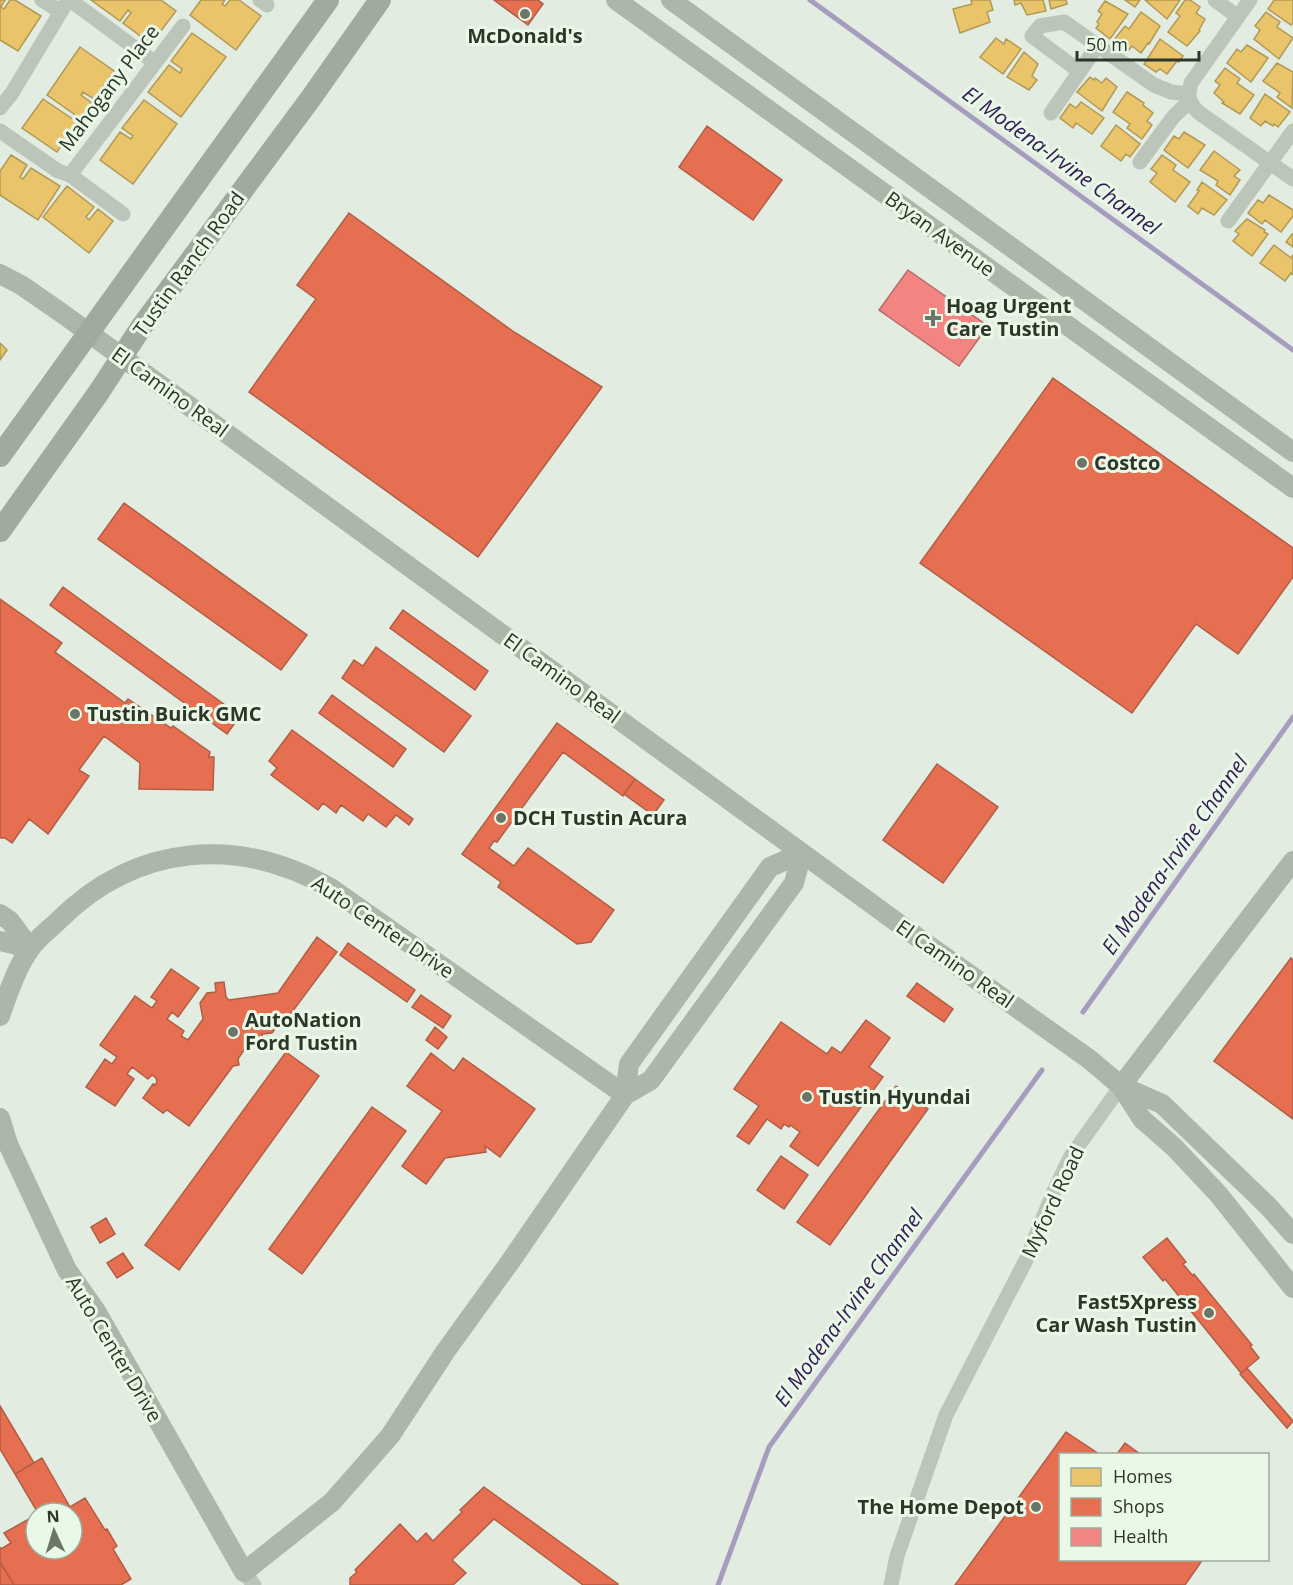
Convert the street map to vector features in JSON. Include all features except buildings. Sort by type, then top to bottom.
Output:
[{"type":"main road","points":[[0,456],[328,0]]},
{"type":"main road","name":"Tustin Ranch Road","points":[[0,531],[148,318],[311,98],[380,0]]},
{"type":"main road","name":"Bryan Avenue","points":[[616,0],[1293,488]]},
{"type":"main road","name":"Bryan Avenue","points":[[671,0],[1293,452]]},
{"type":"main road","name":"El Camino Real","points":[[0,274],[21,285],[88,332],[957,966],[1040,1023],[1121,1086],[1162,1104],[1261,1198],[1293,1234]]},
{"type":"main road","name":"Auto Center Drive","points":[[625,1095],[629,1064],[770,867],[802,853]]},
{"type":"main road","name":"Auto Center Drive","points":[[0,1118],[8,1144],[67,1270],[96,1311],[249,1579],[332,1502],[390,1436],[445,1352],[625,1095],[651,1080],[794,883],[802,853]]},
{"type":"main road","name":"Auto Center Drive","points":[[0,1016],[9,990],[30,948],[80,900],[121,873],[150,862],[189,855],[227,854],[255,858],[289,868],[332,889],[625,1095]]},
{"type":"main road","name":"Myford Road","points":[[1121,1086],[1293,861]]},
{"type":"main road","points":[[0,914],[10,921],[30,948]]},
{"type":"main road","points":[[0,941],[30,948]]},
{"type":"main road","name":"El Camino Real","points":[[1121,1086],[1142,1119],[1174,1148],[1219,1195],[1293,1288]]},
{"type":"street","points":[[42,0],[66,4],[154,62]]},
{"type":"street","points":[[1215,0],[1238,17]]},
{"type":"street","points":[[1140,162],[1188,98],[1191,83],[1250,0]]},
{"type":"street","points":[[0,108],[12,93],[66,4]]},
{"type":"street","points":[[1079,71],[1032,36],[1040,26],[1064,22],[1154,85],[1188,98],[1198,112],[1293,179]]},
{"type":"street","name":"Mahogany Place","points":[[70,175],[183,26]]},
{"type":"street","points":[[1051,113],[1098,45]]},
{"type":"street","points":[[0,131],[58,171],[70,175],[123,214]]},
{"type":"street","points":[[1228,220],[1293,131]]},
{"type":"street","name":"Myford Road","points":[[891,1585],[897,1556],[946,1415],[1026,1260],[1071,1156],[1121,1086]]},
{"type":"waterway","name":"El Modena-Irvine Channel","points":[[810,0],[1293,350]]},
{"type":"waterway","name":"El Modena-Irvine Channel","points":[[1083,1012],[1293,717]]},
{"type":"waterway","name":"El Modena-Irvine Channel","points":[[718,1585],[769,1447],[1042,1070]]},
{"type":"place","name":"McDonald's","points":[[525,14]]},
{"type":"place","name":"Hoag Urgent Care Tustin","points":[[933,318]]},
{"type":"place","name":"Costco","points":[[1082,463]]},
{"type":"place","name":"Tustin Buick GMC","points":[[75,714]]},
{"type":"place","name":"DCH Tustin Acura","points":[[501,818]]},
{"type":"place","name":"AutoNation Ford Tustin","points":[[233,1032]]},
{"type":"place","name":"Tustin Hyundai","points":[[807,1097]]},
{"type":"place","name":"Fast5Xpress Car Wash Tustin","points":[[1209,1313]]},
{"type":"place","name":"The Home Depot","points":[[1036,1507]]}]
